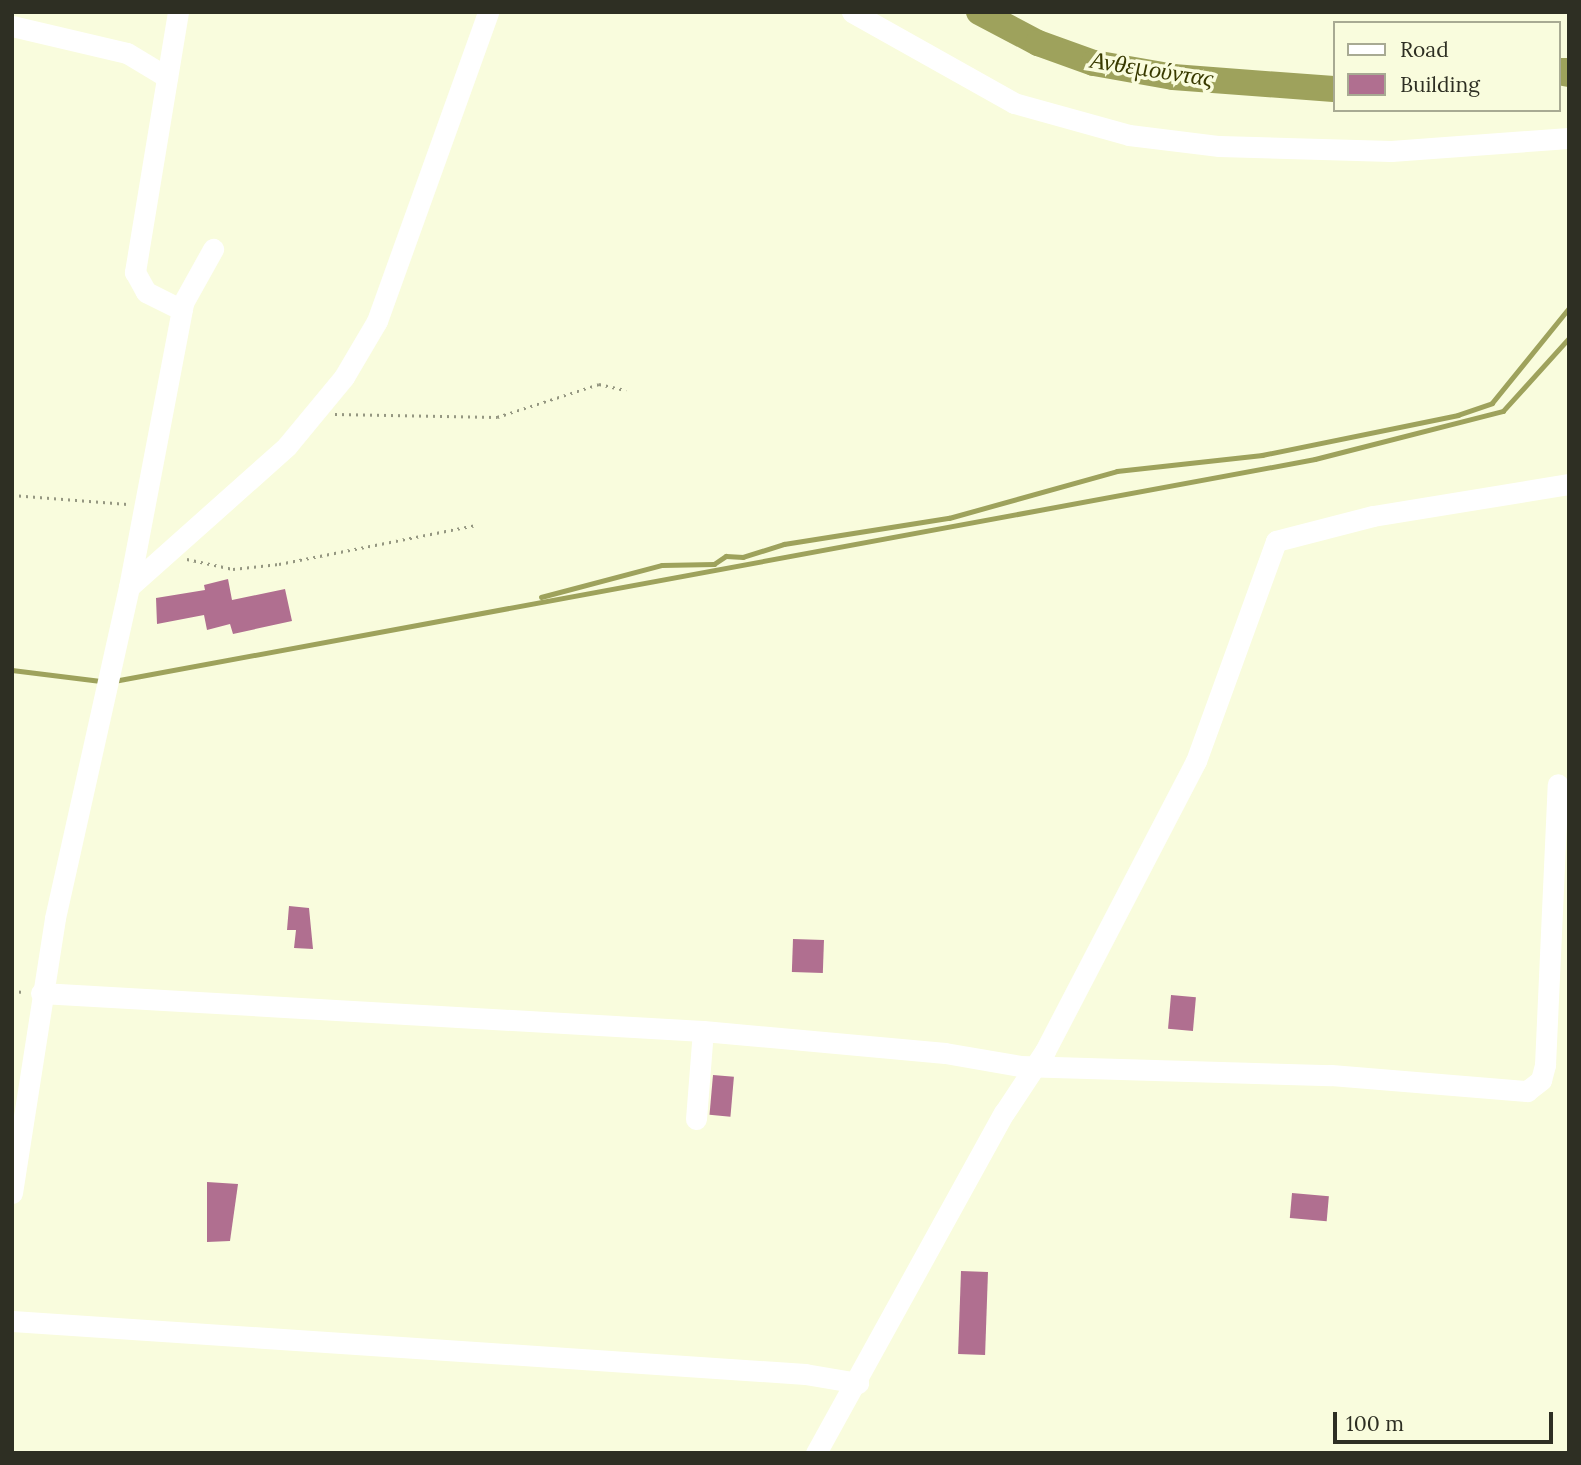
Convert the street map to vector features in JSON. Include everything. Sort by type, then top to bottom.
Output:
[{"type":"street","points":[[178,12],[135,272],[146,292],[182,310]]},
{"type":"street","points":[[129,587],[318,414],[377,321],[488,12]]},
{"type":"street","points":[[852,12],[1014,103],[1129,135],[1219,145],[1391,151],[1569,138]]},
{"type":"street","points":[[12,26],[127,53],[167,77]]},
{"type":"street","points":[[12,1193],[36,992],[129,587],[142,507],[182,310],[213,249]]},
{"type":"street","points":[[816,1453],[1034,1066],[1206,742],[1270,552],[1281,535],[1569,484]]},
{"type":"street","points":[[36,992],[703,1031],[1034,1066],[1331,1075],[1461,1089],[1534,1089],[1545,1065],[1558,783]]},
{"type":"street","points":[[696,1119],[703,1031]]},
{"type":"street","points":[[12,1321],[805,1374],[858,1382]]},
{"type":"path","points":[[318,414],[498,417],[599,384],[626,390]]},
{"type":"path","points":[[12,495],[142,507]]},
{"type":"path","points":[[170,548],[193,563],[233,569],[476,525]]},
{"type":"path","points":[[12,991],[36,992]]},
{"type":"building","points":[[228,579],[232,600],[285,589],[292,621],[233,634],[230,624],[207,630],[204,615],[157,624],[156,598],[205,590],[204,585]]},
{"type":"building","points":[[289,906],[309,908],[313,949],[294,948],[296,930],[287,930]]},
{"type":"building","points":[[793,939],[824,940],[823,973],[792,972]]},
{"type":"building","points":[[1171,995],[1196,997],[1193,1031],[1168,1029]]},
{"type":"building","points":[[713,1075],[734,1077],[730,1117],[710,1115]]},
{"type":"building","points":[[207,1182],[238,1184],[230,1241],[207,1242]]},
{"type":"building","points":[[1292,1193],[1329,1196],[1327,1221],[1290,1218]]},
{"type":"building","points":[[961,1271],[988,1272],[985,1355],[958,1354]]},
{"type":"waterway","name":"Ανθεμούντας","points":[[979,12],[1038,43],[1094,63],[1173,77],[1332,89]]},
{"type":"waterway","points":[[1560,60],[1569,60]]},
{"type":"waterway","name":"Ανθεμούντας","points":[[1560,72],[1569,74]]},
{"type":"waterway","points":[[541,597],[662,565],[714,564],[726,556],[743,557],[784,544],[949,518],[1117,471],[1262,455],[1458,415],[1492,403],[1569,308]]},
{"type":"waterway","points":[[114,681],[1315,459],[1503,411],[1569,338]]},
{"type":"waterway","points":[[12,670],[102,681]]}]
